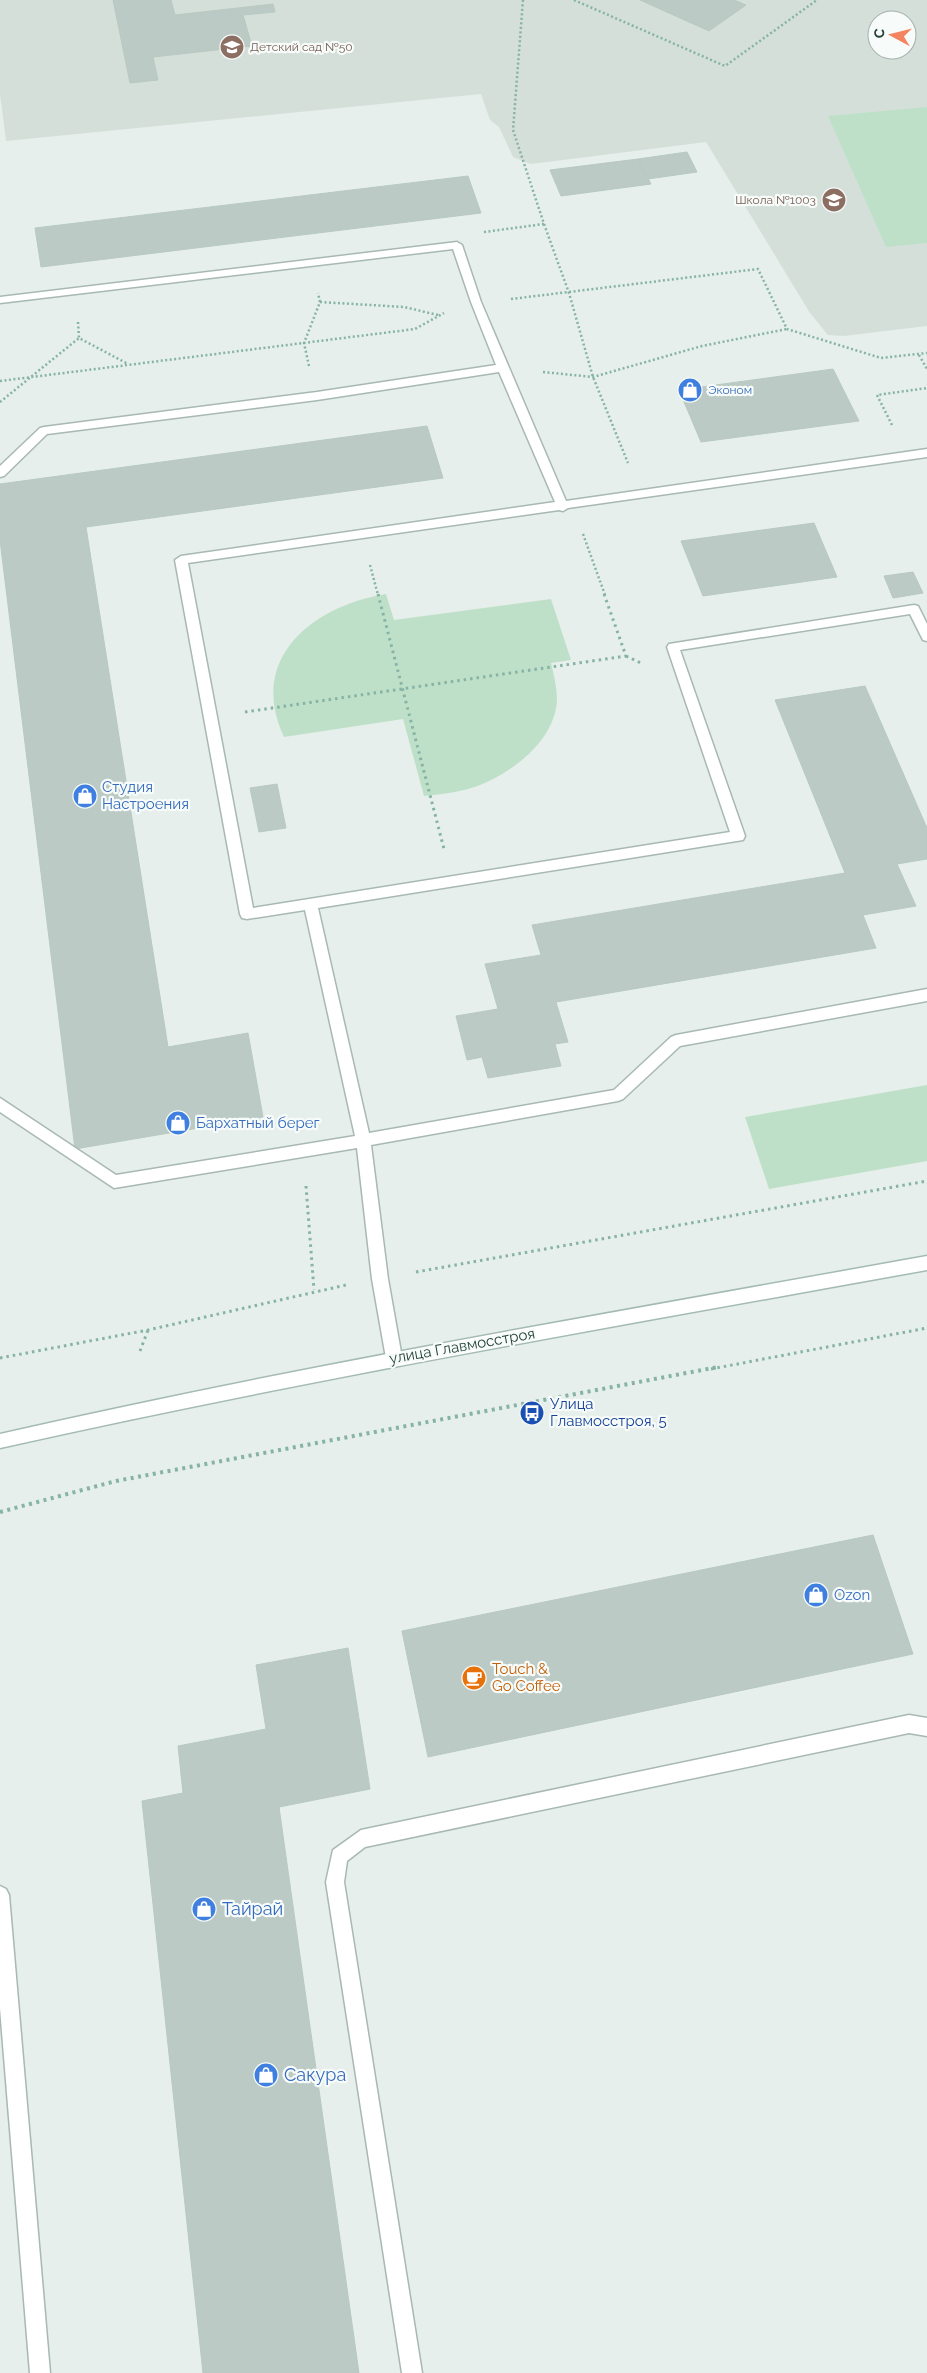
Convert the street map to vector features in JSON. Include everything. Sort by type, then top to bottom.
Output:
[{"type":"street","points":[[0,300],[457,245],[476,302],[503,368],[568,506]]},
{"type":"street","points":[[0,472],[44,432],[317,396],[503,368]]},
{"type":"street","points":[[927,453],[181,560],[247,914],[738,836],[673,647],[927,607]]},
{"type":"street","points":[[914,609],[927,637]]},
{"type":"street","points":[[310,904],[363,1139],[380,1279],[394,1358]]},
{"type":"street","points":[[0,1104],[114,1182],[304,1151],[618,1095],[676,1041],[927,995]]},
{"type":"street","name":"улица Главмосстроя","points":[[0,1441],[109,1415],[394,1358],[927,1263]]},
{"type":"street","points":[[412,2373],[335,1882],[339,1856],[360,1839],[909,1724],[927,1727]]},
{"type":"street","points":[[0,1895],[40,2373]]},
{"type":"path","points":[[523,0],[513,130],[569,293],[593,377]]},
{"type":"path","points":[[574,0],[725,66],[817,0]]},
{"type":"path","points":[[475,233],[544,224]]},
{"type":"path","points":[[309,369],[304,343],[320,302],[310,262]]},
{"type":"path","points":[[0,381],[415,329],[438,315],[476,302],[569,293],[758,269],[788,329]]},
{"type":"path","points":[[75,291],[79,338]]},
{"type":"path","points":[[320,302],[404,307],[438,315]]},
{"type":"path","points":[[503,368],[593,377],[702,346],[788,329],[881,358],[927,353]]},
{"type":"path","points":[[79,338],[128,364]]},
{"type":"path","points":[[0,402],[79,338]]},
{"type":"path","points":[[919,355],[927,369]]},
{"type":"path","points":[[896,433],[877,395],[927,388]]},
{"type":"path","points":[[254,710],[626,656],[568,506]]},
{"type":"path","points":[[362,535],[445,854]]},
{"type":"path","points":[[304,1151],[314,1290]]},
{"type":"path","points":[[0,1358],[148,1330],[314,1290],[927,1181]]},
{"type":"path","points":[[0,1512],[116,1481],[156,1473],[927,1328]]},
{"type":"path","points":[[140,1350],[148,1330]]},
{"type":"shaded area","name":"Школа №1003","points":[[0,0],[927,0],[927,326],[844,336],[828,335],[810,313],[706,142],[531,164],[513,157],[499,127],[490,120],[481,94],[6,141],[0,94]]},
{"type":"green space","points":[[927,107],[927,243],[886,247],[828,116]]},
{"type":"green space","points":[[386,594],[394,620],[551,599],[571,660],[551,663],[557,696],[554,716],[540,741],[519,763],[480,785],[424,796],[403,719],[284,737],[275,709],[274,683],[281,660],[294,640],[312,624],[334,610],[359,600]]},
{"type":"green space","points":[[927,1085],[927,1161],[769,1189],[745,1117]]},
{"type":"building","points":[[113,0],[171,0],[175,15],[273,4],[275,12],[243,15],[252,46],[153,57],[158,80],[130,83]]},
{"type":"building","points":[[640,0],[734,0],[746,5],[709,31]]},
{"type":"building","points":[[687,152],[697,172],[648,179],[638,159]]},
{"type":"building","points":[[638,159],[651,184],[561,196],[550,170]]},
{"type":"building","points":[[468,176],[481,213],[41,267],[35,228]]},
{"type":"building","points":[[833,369],[859,421],[701,442],[679,390]]},
{"type":"building","points":[[427,426],[443,478],[86,527],[168,1047],[248,1033],[263,1117],[75,1149],[0,540],[0,484]]},
{"type":"building","points":[[814,523],[837,577],[703,596],[681,541]]},
{"type":"building","points":[[913,572],[923,593],[893,598],[884,576]]},
{"type":"building","points":[[865,686],[927,828],[927,859],[897,864],[916,906],[863,915],[876,948],[556,1002],[568,1042],[555,1044],[561,1066],[488,1078],[482,1057],[467,1060],[456,1016],[498,1009],[485,964],[541,955],[532,925],[845,873],[775,700]]},
{"type":"building","points":[[277,784],[286,828],[259,832],[250,788]]},
{"type":"building","points":[[873,1535],[913,1654],[428,1757],[402,1631]]},
{"type":"building","points":[[348,1648],[370,1789],[279,1807],[359,2373],[203,2373],[142,1801],[183,1793],[178,1746],[266,1729],[256,1665]]},
{"type":"place","name":"Детский сад №50","points":[[232,47]]},
{"type":"place","name":"Школа №1003","points":[[834,200]]},
{"type":"place","name":"Эконом","points":[[690,390]]},
{"type":"place","name":"Студия Настроения","points":[[85,796]]},
{"type":"place","name":"Бархатный берег","points":[[178,1123]]},
{"type":"place","name":"Улица Главмосстроя, 5","points":[[532,1413]]},
{"type":"place","name":"Ozon","points":[[816,1595]]},
{"type":"place","name":"Touch & Go Coffee","points":[[474,1678]]},
{"type":"place","name":"Тайрай","points":[[204,1909]]},
{"type":"place","name":"Сакура","points":[[266,2075]]}]
